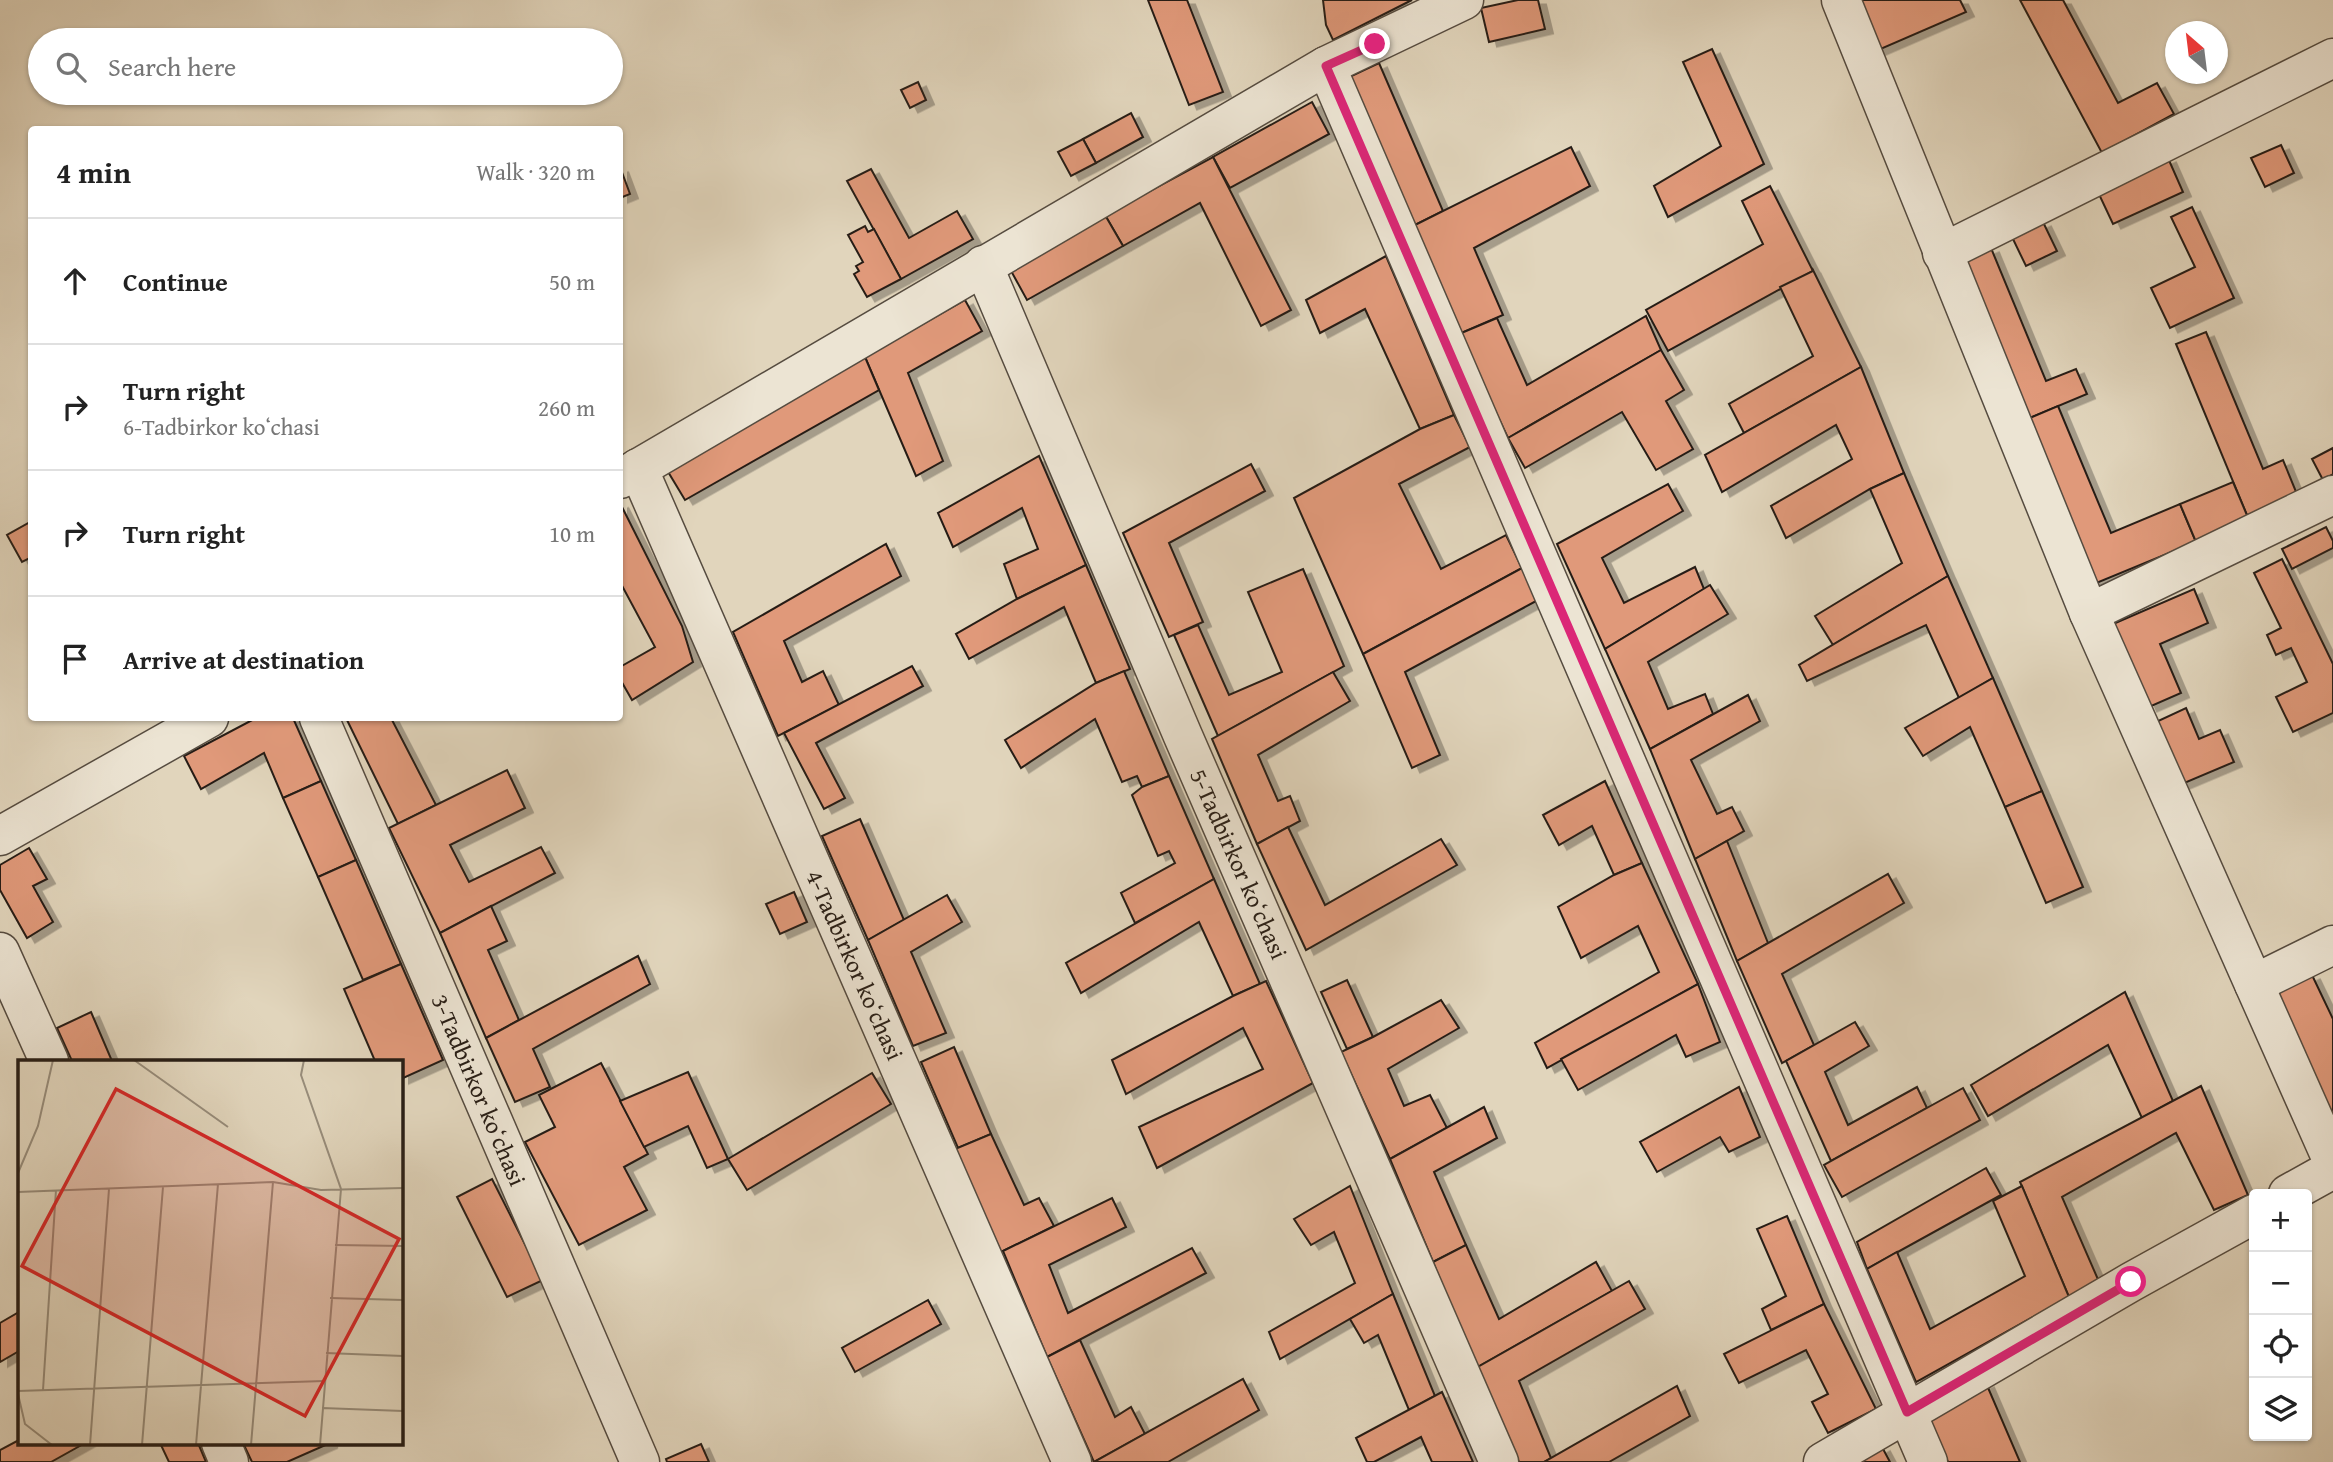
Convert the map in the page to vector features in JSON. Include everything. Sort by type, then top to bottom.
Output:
[{"type":"street","points":[[629,473],[1326,66],[1464,0]]},
{"type":"street","points":[[1841,0],[2089,613],[2333,1162]]},
{"type":"street","points":[[1942,253],[2333,58]]},
{"type":"street","points":[[1326,66],[1928,1462]]},
{"type":"street","name":"5-Tadbirkor koʻchasi","points":[[984,265],[1189,748],[1499,1462]]},
{"type":"street","name":"4-Tadbirkor koʻchasi","points":[[629,473],[1072,1462]]},
{"type":"street","points":[[2089,613],[2333,495]]},
{"type":"street","points":[[0,836],[204,721]]},
{"type":"street","name":"3-Tadbirkor koʻchasi","points":[[320,721],[640,1462]]},
{"type":"street","points":[[2254,984],[2333,945]]},
{"type":"street","points":[[0,952],[49,1060]]},
{"type":"street","points":[[2297,1189],[2333,1169]]},
{"type":"street","points":[[1823,1462],[2131,1282],[2249,1217]]},
{"type":"street","points":[[221,1444],[229,1462]]},
{"type":"building","points":[[1148,0],[1187,0],[1223,92],[1189,105]]},
{"type":"building","points":[[1323,0],[1412,0],[1333,40],[1326,25]]},
{"type":"building","points":[[1518,0],[1538,0],[1545,29],[1489,42],[1481,8]]},
{"type":"building","points":[[1854,0],[1960,0],[1966,12],[1876,51]]},
{"type":"building","points":[[2020,0],[2063,0],[2118,103],[2157,83],[2174,114],[2102,153]]},
{"type":"building","points":[[1712,49],[1764,164],[1668,217],[1654,186],[1721,146],[1683,62]]},
{"type":"building","points":[[1379,63],[1443,211],[1411,227],[1345,79]]},
{"type":"building","points":[[918,82],[926,100],[910,108],[901,90]]},
{"type":"building","points":[[1312,102],[1329,134],[1230,188],[1213,157]]},
{"type":"building","points":[[1131,113],[1143,137],[1096,163],[1083,139]]},
{"type":"building","points":[[1083,139],[1096,163],[1071,176],[1058,152]]},
{"type":"building","points":[[2281,145],[2294,173],[2265,187],[2251,158]]},
{"type":"building","points":[[1571,147],[1590,186],[1474,248],[1503,315],[1459,334],[1411,227]]},
{"type":"building","points":[[1213,157],[1291,310],[1261,326],[1200,203],[1123,246],[1105,215]]},
{"type":"building","points":[[2168,158],[2183,192],[2113,224],[2097,190]]},
{"type":"building","points":[[871,169],[909,238],[957,211],[973,239],[901,279],[847,181]]},
{"type":"building","points":[[623,175],[630,194],[623,197]]},
{"type":"building","points":[[1770,186],[1813,271],[1668,351],[1646,310],[1763,244],[1742,201]]},
{"type":"building","points":[[2192,207],[2234,298],[2170,328],[2151,288],[2195,267],[2171,217]]},
{"type":"building","points":[[1105,215],[1123,246],[1027,300],[1010,269]]},
{"type":"building","points":[[2043,222],[2057,251],[2026,266],[2012,237]]},
{"type":"building","points":[[865,226],[868,232],[874,229],[901,279],[867,297],[854,274],[859,271],[856,266],[863,262],[848,235]]},
{"type":"building","points":[[1991,248],[2046,381],[2076,369],[2087,394],[2025,420],[1959,261]]},
{"type":"building","points":[[1386,256],[1454,415],[1420,429],[1365,309],[1320,333],[1306,300]]},
{"type":"building","points":[[1812,268],[1861,367],[1744,433],[1729,404],[1813,356],[1780,287],[1813,271]]},
{"type":"building","points":[[965,300],[982,331],[908,373],[943,461],[916,476],[865,357]]},
{"type":"building","points":[[1646,316],[1661,350],[1508,438],[1459,334],[1497,318],[1527,385]]},
{"type":"building","points":[[2206,332],[2263,469],[2283,460],[2299,499],[2249,520],[2176,344]]},
{"type":"building","points":[[1661,350],[1684,390],[1666,401],[1693,449],[1656,470],[1622,412],[1525,468],[1508,438]]},
{"type":"building","points":[[865,357],[879,390],[685,500],[667,470]]},
{"type":"building","points":[[1861,367],[1904,473],[1870,489],[1786,538],[1771,506],[1852,459],[1836,425],[1722,492],[1705,455]]},
{"type":"building","points":[[2058,406],[2111,533],[2180,504],[2196,542],[2094,584],[2025,420]]},
{"type":"building","points":[[1454,415],[1470,447],[1399,484],[1441,569],[1506,535],[1522,568],[1363,654],[1294,498],[1420,429]]},
{"type":"building","points":[[2333,448],[2333,474],[2323,480],[2312,459]]},
{"type":"building","points":[[1039,456],[1086,565],[1017,599],[1004,564],[1038,549],[1022,508],[953,547],[938,513]]},
{"type":"building","points":[[1251,464],[1265,491],[1169,543],[1203,622],[1169,637],[1123,533]]},
{"type":"building","points":[[1904,473],[1948,576],[1833,645],[1815,616],[1902,563],[1870,489]]},
{"type":"building","points":[[2233,482],[2249,520],[2196,542],[2180,504]]},
{"type":"building","points":[[1668,484],[1683,511],[1602,558],[1624,603],[1695,567],[1704,589],[1605,649],[1557,544]]},
{"type":"building","points":[[623,509],[682,626],[693,662],[632,700],[623,684],[623,665],[655,647],[623,588]]},
{"type":"building","points":[[28,523],[28,559],[22,562],[7,535]]},
{"type":"building","points":[[2326,527],[2333,541],[2333,548],[2292,569],[2282,549]]},
{"type":"building","points":[[886,544],[901,576],[784,641],[802,682],[823,671],[839,705],[778,736],[733,632]]},
{"type":"building","points":[[2282,559],[2333,664],[2333,713],[2293,732],[2276,697],[2307,682],[2291,648],[2276,655],[2267,635],[2281,628],[2254,573]]},
{"type":"building","points":[[1086,565],[1130,669],[1096,683],[1064,607],[969,659],[956,634],[1017,599]]},
{"type":"building","points":[[1522,568],[1538,600],[1405,672],[1440,755],[1412,768],[1363,654]]},
{"type":"building","points":[[1303,569],[1344,666],[1218,736],[1174,635],[1198,625],[1229,695],[1282,672],[1248,592]]},
{"type":"building","points":[[1948,576],[1993,678],[1959,698],[1926,625],[1807,681],[1799,665]]},
{"type":"building","points":[[1710,585],[1728,614],[1648,662],[1668,709],[1705,694],[1713,714],[1650,749],[1605,649]]},
{"type":"building","points":[[2194,589],[2208,623],[2160,644],[2181,693],[2149,707],[2113,624]]},
{"type":"building","points":[[912,666],[923,686],[816,743],[845,798],[824,809],[784,733]]},
{"type":"building","points":[[1124,671],[1169,776],[1142,787],[1137,776],[1122,782],[1095,719],[1021,768],[1005,740],[1096,683]]},
{"type":"building","points":[[1333,672],[1350,701],[1258,755],[1278,801],[1290,796],[1300,821],[1257,844],[1212,739]]},
{"type":"building","points":[[1993,678],[2042,791],[2005,807],[1970,727],[1923,756],[1905,728]]},
{"type":"building","points":[[1748,695],[1760,721],[1691,760],[1717,814],[1732,807],[1744,831],[1695,859],[1650,749]]},
{"type":"building","points":[[2186,708],[2199,739],[2220,730],[2234,762],[2182,784],[2156,722]]},
{"type":"building","points":[[250,721],[294,721],[321,781],[283,798],[264,753],[201,789],[184,756]]},
{"type":"building","points":[[347,721],[393,721],[436,805],[398,824]]},
{"type":"building","points":[[507,770],[525,808],[450,845],[469,882],[541,847],[555,873],[440,933],[389,828]]},
{"type":"building","points":[[1169,776],[1214,879],[1135,923],[1121,893],[1175,863],[1169,851],[1158,856],[1132,795],[1142,787]]},
{"type":"building","points":[[321,781],[356,860],[318,877],[283,798]]},
{"type":"building","points":[[1605,781],[1642,863],[1614,875],[1592,826],[1559,845],[1543,815]]},
{"type":"building","points":[[2042,791],[2083,887],[2046,903],[2005,807]]},
{"type":"building","points":[[860,819],[904,920],[868,940],[822,836]]},
{"type":"building","points":[[1288,827],[1325,905],[1441,839],[1457,865],[1306,950],[1257,844]]},
{"type":"building","points":[[1727,841],[1768,943],[1737,961],[1695,859]]},
{"type":"building","points":[[29,848],[47,879],[33,886],[53,922],[27,938],[0,890],[0,865]]},
{"type":"building","points":[[356,860],[401,964],[363,980],[318,877]]},
{"type":"building","points":[[1642,863],[1698,984],[1547,1068],[1535,1043],[1659,972],[1638,926],[1581,958],[1558,907],[1614,875]]},
{"type":"building","points":[[1888,874],[1904,903],[1782,974],[1814,1045],[1782,1063],[1737,961]]},
{"type":"building","points":[[1214,879],[1260,984],[1233,996],[1199,922],[1081,993],[1066,963]]},
{"type":"building","points":[[794,892],[807,922],[780,934],[766,904]]},
{"type":"building","points":[[947,895],[962,922],[911,952],[946,1033],[913,1046],[868,940]]},
{"type":"building","points":[[491,906],[507,941],[488,950],[519,1020],[486,1038],[440,933]]},
{"type":"building","points":[[638,956],[650,984],[533,1049],[550,1087],[515,1102],[486,1038]]},
{"type":"building","points":[[401,964],[443,1060],[402,1079],[402,1060],[375,1060],[344,989]]},
{"type":"building","points":[[2312,975],[2333,1019],[2333,1116],[2274,992]]},
{"type":"building","points":[[1347,980],[1373,1037],[1347,1049],[1321,992]]},
{"type":"building","points":[[1266,981],[1313,1083],[1157,1168],[1139,1127],[1263,1069],[1243,1028],[1126,1094],[1112,1060]]},
{"type":"building","points":[[1698,984],[1720,1042],[1686,1057],[1676,1035],[1578,1090],[1561,1059]]},
{"type":"building","points":[[2125,992],[2173,1101],[2142,1118],[2108,1045],[1988,1116],[1971,1085]]},
{"type":"building","points":[[1441,1000],[1459,1028],[1388,1069],[1404,1106],[1430,1095],[1447,1128],[1390,1159],[1341,1052]]},
{"type":"building","points":[[91,1012],[112,1060],[72,1060],[57,1028]]},
{"type":"building","points":[[1855,1022],[1869,1046],[1825,1072],[1848,1125],[1917,1087],[1927,1108],[1831,1161],[1786,1061]]},
{"type":"building","points":[[954,1047],[991,1134],[958,1148],[921,1062]]},
{"type":"building","points":[[601,1063],[648,1154],[624,1167],[647,1210],[579,1245],[525,1142],[555,1127],[539,1095]]},
{"type":"building","points":[[688,1072],[728,1159],[707,1168],[688,1126],[644,1147],[620,1101]]},
{"type":"building","points":[[872,1073],[891,1104],[747,1190],[728,1159]]},
{"type":"building","points":[[2201,1086],[2248,1195],[2214,1210],[2176,1133],[2062,1197],[2100,1284],[2069,1297],[2020,1182]]},
{"type":"building","points":[[1739,1087],[1760,1137],[1729,1152],[1720,1137],[1657,1172],[1640,1142]]},
{"type":"building","points":[[1963,1088],[1980,1120],[1842,1197],[1824,1165]]},
{"type":"building","points":[[1484,1107],[1497,1138],[1434,1172],[1466,1245],[1433,1262],[1390,1159]]},
{"type":"building","points":[[991,1134],[1024,1205],[1039,1198],[1054,1226],[1001,1252],[955,1149]]},
{"type":"building","points":[[1986,1168],[2001,1195],[1867,1269],[1857,1242]]},
{"type":"building","points":[[492,1179],[543,1280],[507,1297],[457,1197]]},
{"type":"building","points":[[1350,1186],[1393,1294],[1280,1359],[1269,1332],[1355,1283],[1334,1232],[1311,1245],[1294,1219]]},
{"type":"building","points":[[2022,1186],[2069,1297],[1916,1382],[1867,1269],[1897,1252],[1930,1329],[2025,1276],[1993,1201]]},
{"type":"building","points":[[1112,1198],[1126,1227],[1049,1265],[1068,1313],[1192,1248],[1206,1273],[1047,1357],[1003,1251]]},
{"type":"building","points":[[1787,1216],[1824,1304],[1771,1330],[1762,1309],[1786,1296],[1757,1229]]},
{"type":"building","points":[[1466,1245],[1499,1319],[1596,1262],[1612,1291],[1476,1368],[1433,1262]]},
{"type":"building","points":[[1629,1281],[1645,1309],[1519,1381],[1551,1458],[1544,1462],[1519,1462],[1476,1368]]},
{"type":"building","points":[[1393,1294],[1435,1396],[1409,1410],[1378,1335],[1364,1343],[1350,1319]]},
{"type":"building","points":[[928,1300],[941,1324],[855,1372],[842,1348]]},
{"type":"building","points":[[1824,1304],[1876,1409],[1828,1433],[1812,1402],[1828,1394],[1806,1350],[1739,1383],[1724,1354]]},
{"type":"building","points":[[18,1313],[18,1352],[0,1362],[0,1323]]},
{"type":"building","points":[[1080,1340],[1115,1417],[1131,1407],[1145,1434],[1094,1462],[1047,1357]]},
{"type":"building","points":[[1243,1379],[1259,1410],[1168,1462],[1094,1462]]},
{"type":"building","points":[[1986,1383],[2020,1462],[1948,1462],[1925,1410]]},
{"type":"building","points":[[1677,1386],[1690,1416],[1609,1462],[1544,1462]]},
{"type":"building","points":[[1442,1392],[1473,1462],[1432,1462],[1421,1437],[1374,1462],[1367,1462],[1356,1438]]},
{"type":"building","points":[[18,1441],[18,1444],[83,1444],[51,1462],[0,1462],[0,1450]]},
{"type":"building","points":[[160,1444],[198,1444],[206,1462],[169,1462]]},
{"type":"building","points":[[243,1444],[328,1444],[287,1462],[252,1462]]},
{"type":"building","points":[[701,1444],[709,1462],[667,1462],[666,1459]]},
{"type":"building","points":[[1882,1447],[1890,1462],[1856,1462]]},
{"type":"route","points":[[1375,44],[1326,66],[1907,1412],[2131,1282]]}]
